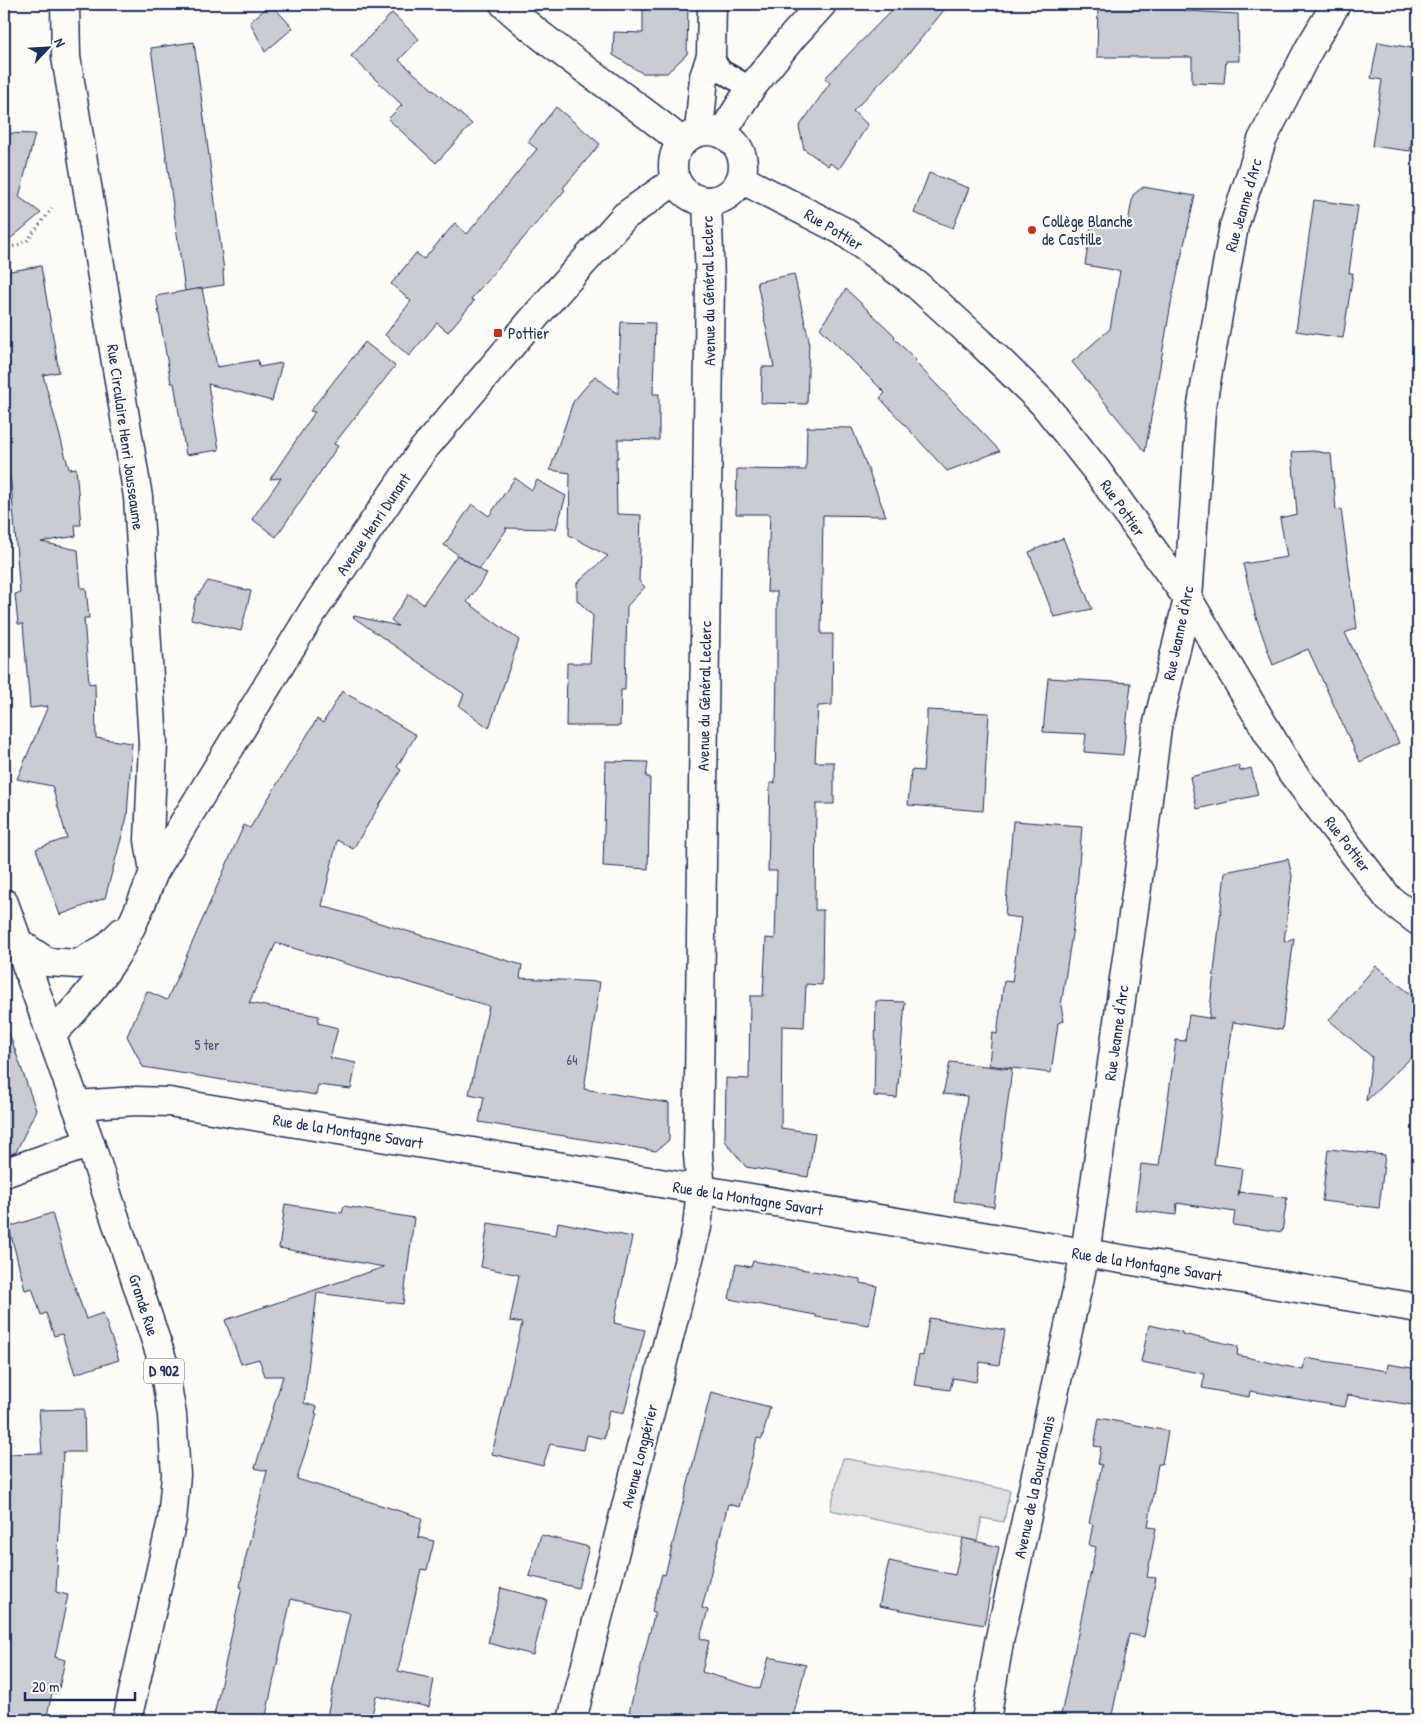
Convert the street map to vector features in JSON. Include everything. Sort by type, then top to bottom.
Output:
[{"type":"street","name":"Rue Circulaire Henri Jousseaume","points":[[65,4],[66,57],[138,497],[153,743],[150,840],[154,872]]},
{"type":"street","points":[[504,4],[532,29],[654,118],[701,136],[736,144],[743,161],[742,178],[734,191],[721,199],[707,201],[689,195],[676,180],[674,167],[676,153],[701,136],[752,88],[793,36],[822,4]]},
{"type":"street","points":[[701,136],[704,77],[711,56],[712,4]]},
{"type":"street","name":"Rue Jeanne d'Arc","points":[[1085,1254],[1137,887],[1157,728],[1188,599],[1201,410],[1234,226],[1262,140],[1309,49],[1336,4]]},
{"type":"street","name":"Rue Pottier","points":[[742,178],[843,231],[917,285],[1043,403],[1097,471],[1188,599],[1292,771],[1389,899],[1418,921]]},
{"type":"street","name":"Avenue Henri Dunant","points":[[51,1035],[91,991],[114,959],[135,918],[154,872],[313,611],[422,451],[540,311],[625,216],[676,180]]},
{"type":"street","name":"Avenue du Général Leclerc","points":[[701,1190],[698,1155],[710,279],[707,201]]},
{"type":"street","name":"Grande Rue","points":[[4,903],[16,941],[90,1143],[163,1362],[172,1415],[176,1475],[172,1520],[126,1720]]},
{"type":"street","name":"Avenue Henri Dunant","points":[[16,941],[47,962],[78,964],[106,948],[135,918]]},
{"type":"street","name":"Rue de la Montagne Savart","points":[[76,1105],[136,1101],[169,1102],[1418,1308]]},
{"type":"street","points":[[4,1173],[90,1143]]},
{"type":"street","name":"Avenue Longpérier","points":[[572,1720],[697,1227],[701,1190]]},
{"type":"street","name":"Avenue de la Bourdonnais","points":[[986,1720],[1000,1642],[1085,1254]]},
{"type":"lane","points":[[711,56],[721,70],[752,88]]},
{"type":"path","points":[[4,250],[26,242],[53,208]]},
{"type":"shaded area","points":[[843,1458],[1010,1490],[1004,1522],[982,1518],[977,1541],[830,1510]]},
{"type":"building","points":[[271,4],[293,28],[265,52],[250,22]]},
{"type":"building","points":[[643,4],[688,4],[687,54],[667,73],[642,73],[613,55],[614,32],[643,33]]},
{"type":"building","points":[[898,4],[949,4],[910,52],[853,111],[868,125],[839,169],[830,163],[828,166],[804,149],[799,127],[830,83],[825,78]]},
{"type":"building","points":[[1098,4],[1171,4],[1186,11],[1238,14],[1239,61],[1226,61],[1224,84],[1192,83],[1192,57],[1097,57]]},
{"type":"building","points":[[392,13],[419,39],[399,60],[472,124],[436,163],[388,119],[402,105],[351,56]]},
{"type":"building","points":[[194,42],[224,271],[224,285],[185,291],[151,48]]},
{"type":"building","points":[[1378,42],[1418,49],[1418,93],[1410,151],[1372,146],[1382,80],[1371,78]]},
{"type":"building","points":[[556,107],[600,144],[563,188],[565,190],[471,299],[474,301],[448,332],[437,323],[409,356],[385,335],[411,301],[391,284],[416,253],[424,259],[455,223],[467,234],[537,149],[528,142]]},
{"type":"building","points":[[4,133],[35,134],[19,197],[41,213],[4,244]]},
{"type":"building","points":[[929,173],[969,188],[953,228],[914,213]]},
{"type":"building","points":[[1143,187],[1195,196],[1172,298],[1145,452],[1072,362],[1110,329],[1120,271],[1085,265],[1092,221],[1127,228],[1133,195]]},
{"type":"building","points":[[1314,200],[1358,206],[1349,273],[1353,273],[1343,338],[1296,331]]},
{"type":"building","points":[[41,266],[59,372],[43,375],[69,469],[76,468],[81,525],[75,525],[76,536],[41,542],[78,550],[81,588],[86,588],[89,618],[84,618],[89,684],[95,683],[96,738],[132,743],[127,817],[105,898],[60,915],[36,849],[67,838],[52,786],[17,779],[48,706],[30,708],[23,624],[18,624],[15,594],[20,593],[11,483],[4,458],[4,272]]},
{"type":"building","points":[[794,274],[809,340],[807,404],[761,403],[762,367],[774,367],[757,282]]},
{"type":"building","points":[[202,288],[217,367],[258,360],[259,367],[282,363],[272,401],[208,384],[219,450],[186,455],[174,383],[171,383],[156,296]]},
{"type":"building","points":[[846,289],[895,336],[894,338],[916,360],[915,362],[1000,451],[947,471],[880,398],[885,393],[820,328]]},
{"type":"building","points":[[621,322],[655,323],[653,394],[659,394],[659,440],[618,439],[618,458],[616,458],[617,514],[641,515],[639,581],[645,587],[627,606],[625,690],[621,690],[620,726],[566,726],[567,663],[590,663],[593,616],[577,600],[577,583],[608,556],[569,535],[570,473],[550,470],[573,402],[595,376],[618,394]]},
{"type":"building","points":[[365,342],[395,366],[334,444],[338,446],[276,537],[252,519],[281,478],[270,479],[315,412],[310,411]]},
{"type":"building","points":[[807,427],[852,428],[886,516],[823,515],[821,634],[833,634],[832,705],[818,706],[815,762],[834,762],[834,804],[816,804],[815,910],[823,910],[822,985],[806,984],[804,1027],[782,1026],[781,1128],[815,1133],[808,1177],[746,1167],[725,1141],[726,1078],[749,1079],[750,996],[763,996],[766,938],[775,939],[777,871],[768,871],[770,783],[775,783],[777,670],[777,592],[767,592],[770,514],[736,514],[737,469],[806,470]]},
{"type":"building","points":[[1314,451],[1331,454],[1336,510],[1341,509],[1357,628],[1345,633],[1399,743],[1360,762],[1308,649],[1273,665],[1256,617],[1243,564],[1287,557],[1280,518],[1297,514],[1292,452]]},
{"type":"building","points":[[515,478],[532,490],[537,480],[566,496],[556,529],[505,528],[507,529],[479,569],[444,545],[472,504],[489,516]]},
{"type":"building","points":[[1063,538],[1092,609],[1054,617],[1029,552]]},
{"type":"building","points":[[457,555],[487,574],[467,602],[519,640],[489,728],[459,706],[464,694],[353,617],[398,626],[391,620],[409,594],[423,604]]},
{"type":"building","points":[[208,581],[251,591],[241,631],[191,619],[196,598]]},
{"type":"building","points":[[1048,678],[1131,683],[1123,755],[1084,752],[1086,734],[1043,732]]},
{"type":"building","points":[[342,691],[416,735],[397,767],[401,770],[353,849],[337,840],[322,906],[522,965],[520,978],[600,982],[584,1089],[669,1103],[669,1140],[656,1151],[479,1122],[484,1097],[469,1094],[489,1006],[276,943],[249,1003],[319,1016],[318,1023],[338,1028],[330,1058],[356,1063],[351,1089],[318,1085],[316,1095],[143,1067],[127,1036],[147,991],[167,1000],[244,825],[250,828],[317,719],[323,723]]},
{"type":"building","points":[[927,710],[989,713],[983,811],[908,805],[911,770],[923,771]]},
{"type":"building","points":[[606,761],[648,762],[646,777],[650,777],[648,869],[603,866]]},
{"type":"building","points":[[1239,765],[1240,771],[1251,768],[1258,795],[1197,809],[1190,777]]},
{"type":"building","points":[[1013,821],[1082,826],[1075,914],[1061,1006],[1064,1021],[1058,1023],[1051,1073],[989,1065],[992,1032],[997,1034],[1004,981],[1012,982],[1021,918],[1005,916]]},
{"type":"building","points":[[1288,859],[1292,876],[1284,942],[1294,938],[1282,1030],[1233,1022],[1214,1164],[1242,1168],[1238,1196],[1239,1192],[1287,1198],[1282,1232],[1233,1225],[1235,1212],[1177,1203],[1176,1215],[1135,1210],[1141,1164],[1159,1166],[1176,1040],[1185,1041],[1189,1015],[1214,1019],[1209,1018],[1225,872]]},
{"type":"building","points":[[1376,966],[1418,1000],[1418,1051],[1366,1101],[1372,1057],[1329,1020]]},
{"type":"building","points":[[876,1001],[905,1002],[897,1098],[874,1096]]},
{"type":"building","points":[[8,1030],[36,1110],[16,1152],[4,1157],[4,1031]]},
{"type":"building","points":[[950,1062],[1012,1069],[994,1207],[954,1201],[967,1096],[943,1094]]},
{"type":"building","points":[[1328,1149],[1385,1155],[1379,1208],[1322,1201]]},
{"type":"building","points":[[285,1204],[342,1213],[344,1206],[414,1218],[403,1304],[317,1293],[304,1403],[317,1407],[315,1413],[317,1414],[297,1479],[422,1518],[418,1537],[434,1541],[427,1570],[421,1569],[398,1671],[434,1679],[429,1707],[376,1696],[371,1720],[326,1720],[350,1613],[291,1599],[265,1720],[213,1720],[242,1587],[240,1587],[245,1560],[267,1471],[255,1468],[283,1376],[265,1376],[259,1359],[241,1364],[225,1320],[384,1267],[279,1248]]},
{"type":"building","points":[[52,1213],[86,1319],[103,1313],[119,1360],[75,1374],[62,1334],[54,1336],[46,1313],[41,1315],[32,1288],[25,1290],[9,1227]]},
{"type":"building","points":[[558,1222],[632,1237],[614,1323],[645,1330],[624,1413],[609,1410],[604,1439],[587,1435],[584,1450],[550,1444],[543,1466],[492,1454],[522,1323],[510,1321],[519,1275],[481,1267],[488,1223],[556,1235]]},
{"type":"building","points":[[753,1261],[860,1279],[860,1283],[877,1286],[869,1325],[816,1317],[816,1315],[729,1299],[736,1264],[751,1267]]},
{"type":"building","points":[[929,1318],[1005,1330],[999,1365],[980,1362],[976,1382],[953,1378],[950,1390],[914,1385],[919,1355],[923,1356]]},
{"type":"building","points":[[1149,1325],[1238,1346],[1237,1355],[1303,1370],[1305,1358],[1387,1371],[1388,1364],[1418,1369],[1418,1406],[1348,1395],[1345,1407],[1250,1391],[1249,1397],[1202,1388],[1205,1374],[1141,1362]]},
{"type":"building","points":[[711,1392],[770,1407],[762,1439],[757,1438],[739,1507],[728,1504],[702,1608],[708,1610],[700,1638],[709,1641],[702,1672],[760,1689],[769,1657],[806,1665],[792,1720],[661,1720],[629,1712],[655,1612],[652,1611],[662,1574],[665,1575]]},
{"type":"building","points":[[84,1409],[85,1452],[63,1452],[56,1592],[68,1595],[55,1657],[65,1660],[58,1693],[52,1693],[46,1720],[4,1720],[4,1454],[42,1453],[39,1410]]},
{"type":"building","points":[[1099,1418],[1168,1431],[1162,1464],[1158,1464],[1148,1527],[1156,1528],[1147,1577],[1156,1578],[1144,1637],[1129,1634],[1111,1720],[1060,1720],[1096,1547],[1089,1545],[1093,1524],[1089,1523],[1102,1465],[1098,1464],[1101,1447],[1094,1446]]},
{"type":"building","points":[[541,1535],[589,1547],[578,1588],[529,1576]]},
{"type":"building","points":[[963,1538],[999,1547],[984,1625],[879,1606],[889,1561],[955,1575]]},
{"type":"building","points":[[501,1588],[547,1600],[533,1655],[488,1643]]},
{"type":"place","name":"Collège Blanche de Castille","points":[[1032,230]]},
{"type":"place","name":"Pottier","points":[[498,333]]}]
